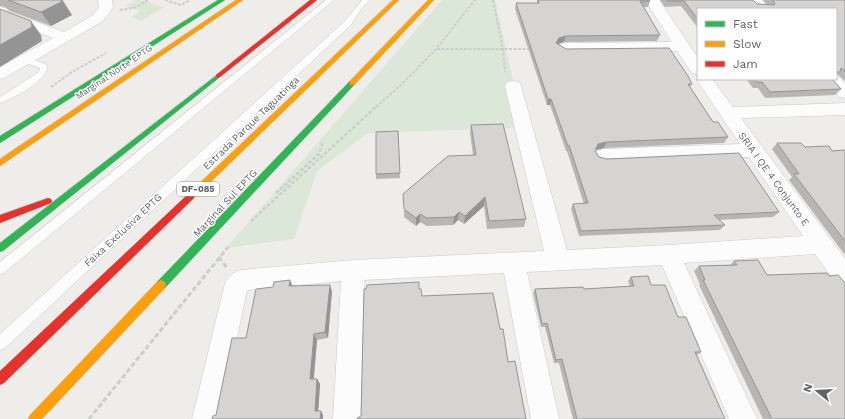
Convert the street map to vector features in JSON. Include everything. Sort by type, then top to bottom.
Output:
[{"type":"main road","name":"Marginal Norte EPTG","points":[[0,140],[222,0]]},
{"type":"main road","name":"Marginal Norte EPTG","points":[[0,163],[240,0]]},
{"type":"main road","points":[[0,248],[314,0]]},
{"type":"main road","name":"Estrada Parque Taguatinga","points":[[0,379],[396,0]]},
{"type":"main road","name":"Marginal Sul EPTG","points":[[34,419],[431,0]]},
{"type":"main road","points":[[0,219],[74,190]]},
{"type":"street","points":[[652,0],[697,68]]},
{"type":"street","points":[[754,0],[762,8]]},
{"type":"street","points":[[0,74],[24,59],[89,24],[104,7]]},
{"type":"street","points":[[1,15],[65,37]]},
{"type":"street","points":[[564,48],[682,46]]},
{"type":"street","name":"SRIA I QE 4 Conjunto E","points":[[705,80],[845,278]]},
{"type":"street","points":[[832,80],[845,93]]},
{"type":"street","points":[[513,86],[558,260]]},
{"type":"street","points":[[727,113],[845,109]]},
{"type":"street","points":[[604,156],[753,150]]},
{"type":"street","points":[[206,419],[237,283],[247,278],[353,270],[669,255],[821,244]]},
{"type":"street","points":[[669,255],[743,419]]},
{"type":"street","points":[[514,263],[545,419]]},
{"type":"street","points":[[347,419],[353,270]]},
{"type":"lane","points":[[0,269],[330,0]]},
{"type":"lane","name":"Faixa Exclusiva EPTG","points":[[0,343],[348,22],[366,0]]},
{"type":"lane","points":[[0,100],[40,76],[43,72],[44,67],[24,59]]},
{"type":"path","points":[[104,7],[137,7],[148,0]]},
{"type":"path","points":[[165,0],[181,5],[190,0]]},
{"type":"path","points":[[246,226],[371,113],[436,49],[476,0]]},
{"type":"path","points":[[436,49],[564,48]]},
{"type":"path","points":[[89,419],[232,241]]},
{"type":"green space","points":[[135,0],[143,0],[164,7],[141,21],[131,17],[140,11],[125,6]]},
{"type":"green space","points":[[442,0],[495,0],[524,128],[368,133],[317,171],[294,239],[226,248]]},
{"type":"building","points":[[8,0],[60,0],[63,1],[41,12]]},
{"type":"building","points":[[538,0],[649,0],[650,1],[640,1],[660,35],[566,36],[559,38],[556,43],[566,49],[669,48],[692,84],[688,84],[713,122],[718,122],[728,137],[606,142],[598,144],[595,151],[599,157],[607,159],[739,153],[779,212],[714,215],[725,225],[581,231],[573,204],[588,203],[569,145],[568,146],[551,99],[548,99],[516,3],[539,3]]},
{"type":"building","points":[[667,0],[753,0],[757,4],[774,5],[775,3],[772,0],[845,0],[845,71],[841,68],[840,72],[837,72],[837,8],[697,8],[697,18],[684,1]]},
{"type":"building","points":[[0,9],[31,21],[32,27],[0,45]]},
{"type":"building","points":[[755,80],[833,80],[841,89],[770,92],[762,82],[757,82]]},
{"type":"building","points":[[503,124],[526,219],[489,221],[485,197],[465,216],[459,212],[454,217],[427,218],[420,214],[416,218],[404,209],[403,194],[448,156],[476,155],[471,125]]},
{"type":"building","points":[[398,131],[400,173],[376,174],[376,132]]},
{"type":"building","points":[[777,143],[801,143],[805,147],[829,146],[832,151],[845,150],[845,241],[794,174],[799,174]]},
{"type":"building","points":[[758,260],[767,275],[827,273],[829,276],[838,275],[845,282],[845,419],[772,419],[703,280],[705,280],[699,266],[737,265],[734,261]]},
{"type":"building","points":[[648,276],[651,285],[665,285],[678,317],[686,317],[701,352],[695,352],[725,419],[577,419],[562,359],[556,360],[547,323],[542,324],[535,289],[583,287],[584,289],[634,286],[631,277]]},
{"type":"building","points":[[290,280],[289,286],[330,285],[325,332],[314,334],[310,379],[317,379],[315,411],[321,411],[320,419],[212,419],[213,416],[216,415],[232,338],[246,338],[256,289],[273,287],[274,282]]},
{"type":"building","points":[[419,282],[419,289],[421,289],[422,296],[493,293],[500,329],[503,329],[508,362],[515,361],[526,419],[357,419],[361,416],[364,289],[366,289],[367,285]]},
{"type":"traffic: fast","points":[[0,140],[222,0]]},
{"type":"traffic: fast","points":[[0,248],[218,76]]},
{"type":"traffic: fast","points":[[161,285],[352,83]]},
{"type":"traffic: slow","points":[[0,163],[240,0]]},
{"type":"traffic: slow","points":[[190,197],[396,0]]},
{"type":"traffic: slow","points":[[352,83],[431,0]]},
{"type":"traffic: slow","points":[[34,419],[161,285]]},
{"type":"traffic: jam","points":[[218,76],[314,0]]},
{"type":"traffic: jam","points":[[0,379],[190,197]]},
{"type":"traffic: jam","points":[[0,219],[48,201]]}]
